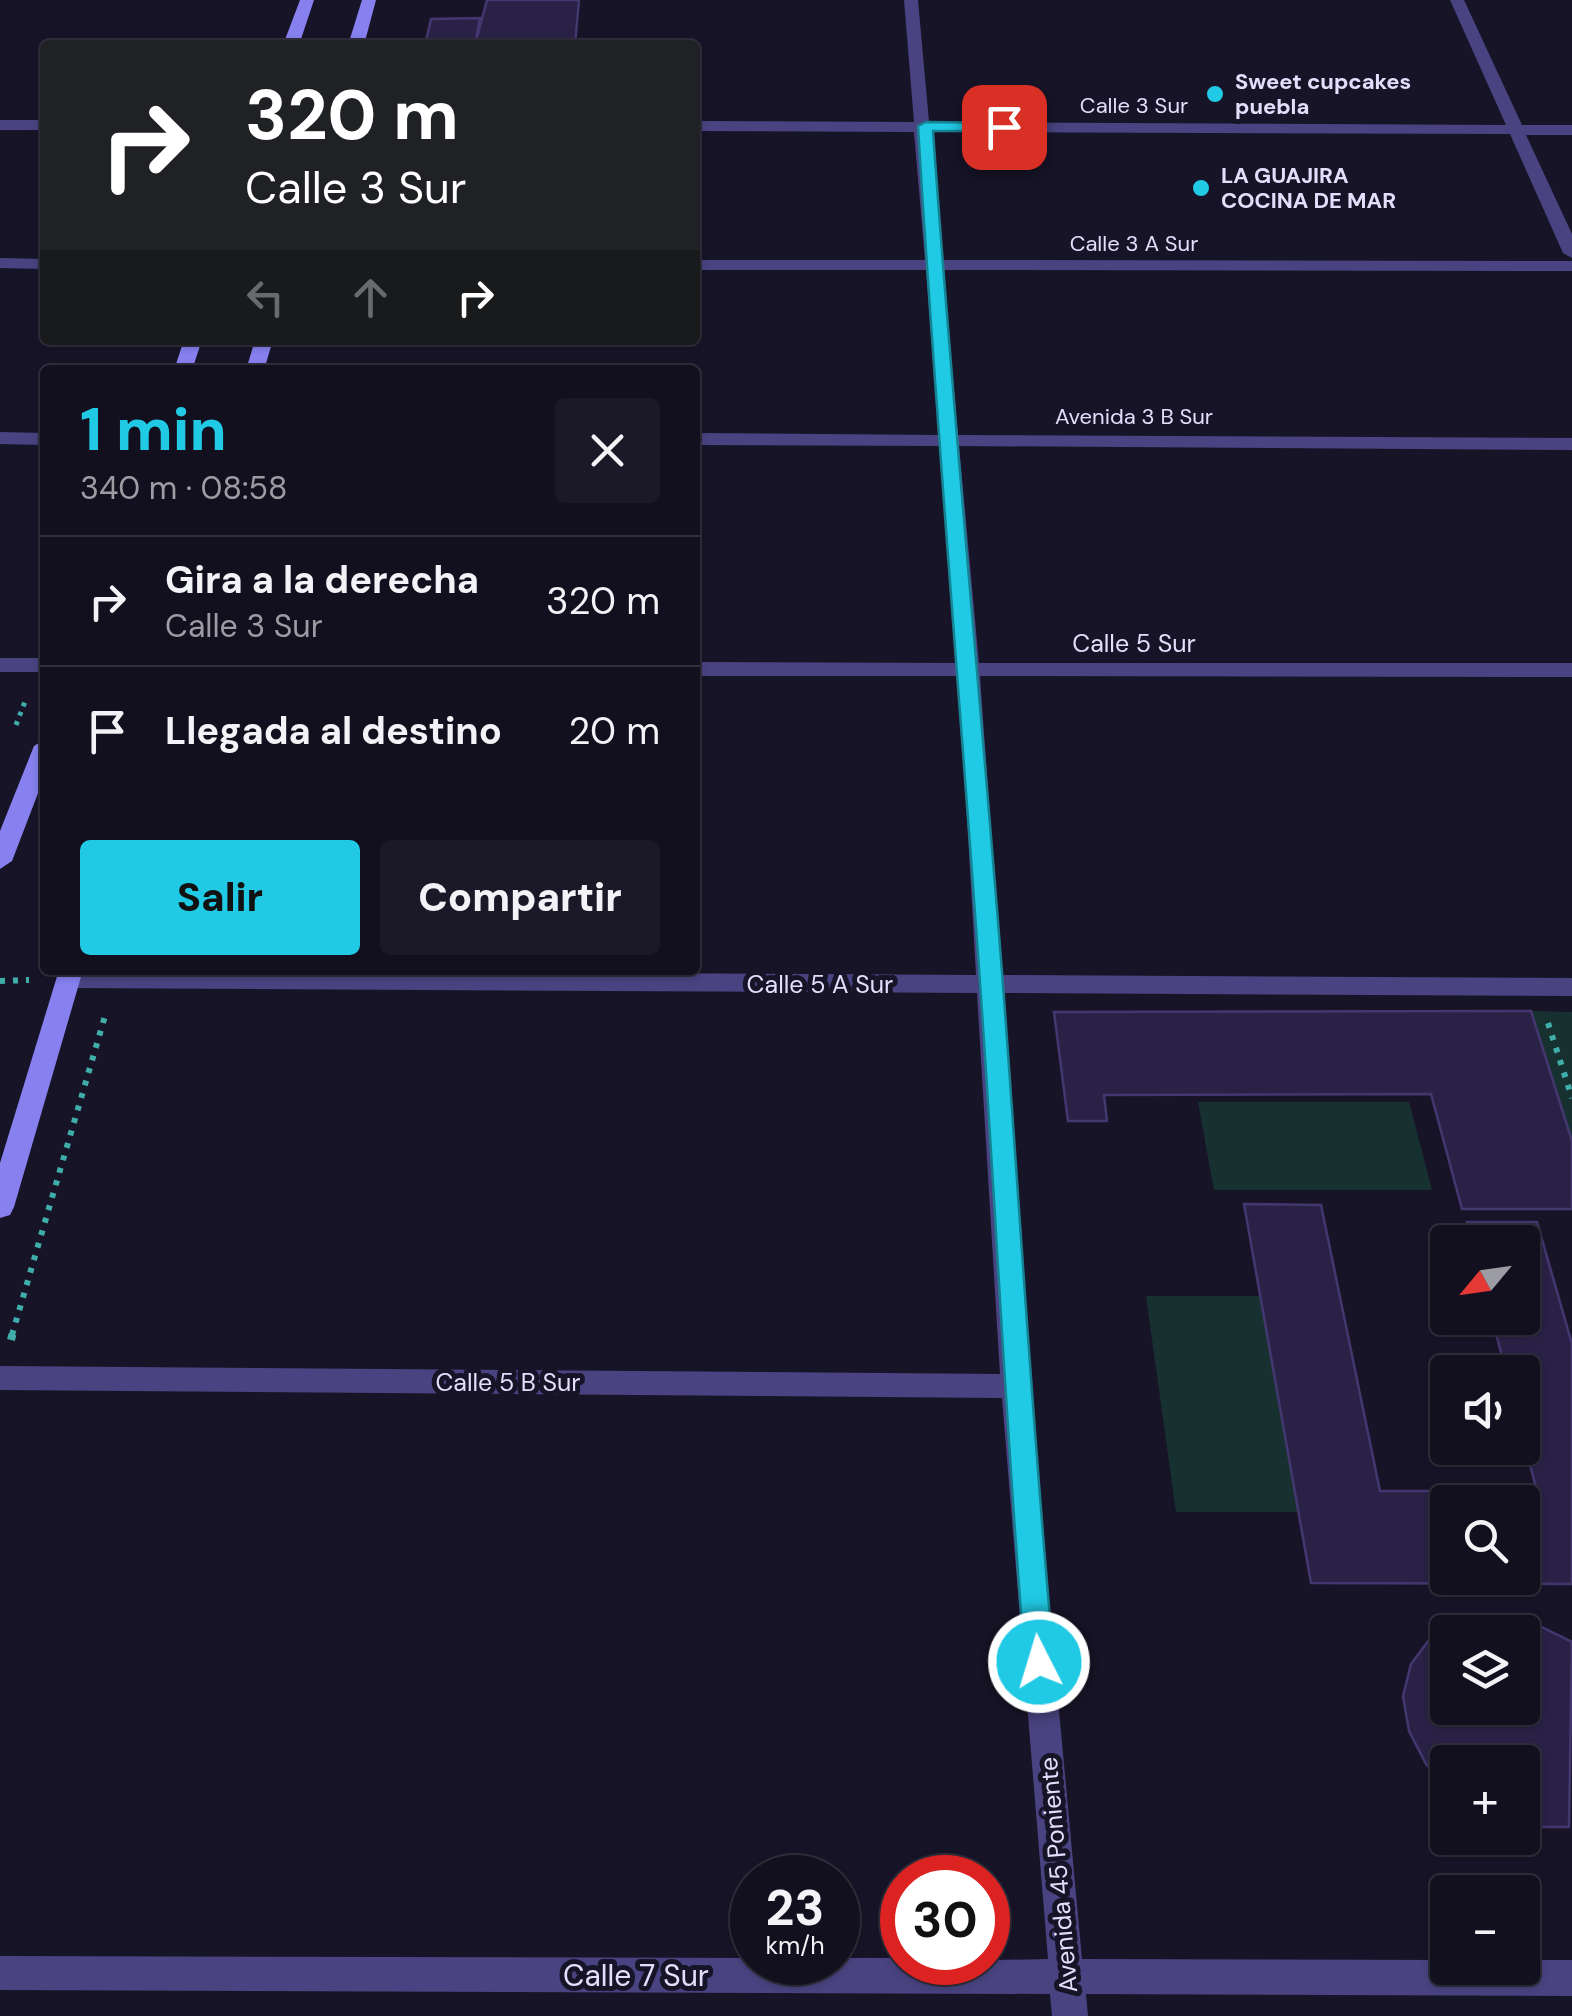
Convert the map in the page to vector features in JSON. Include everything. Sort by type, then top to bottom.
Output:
[{"type":"main road","points":[[293,40],[308,0]]},
{"type":"main road","points":[[357,40],[369,0]]},
{"type":"main road","points":[[0,861],[40,759]]},
{"type":"main road","points":[[0,1208],[70,975]]},
{"type":"street","name":"Avenida 45 Poniente","points":[[912,0],[926,126],[946,439],[992,985],[1015,1386],[1070,2016]]},
{"type":"street","points":[[1457,0],[1572,254]]},
{"type":"street","points":[[0,124],[40,125]]},
{"type":"street","name":"Calle 3 Sur","points":[[700,126],[1572,130]]},
{"type":"street","points":[[0,264],[40,264]]},
{"type":"street","name":"Calle 3 A Sur","points":[[700,264],[1572,266]]},
{"type":"street","points":[[0,438],[40,438]]},
{"type":"street","name":"Avenida 3 B Sur","points":[[700,439],[1572,444]]},
{"type":"street","points":[[0,665],[40,665]]},
{"type":"street","name":"Calle 5 Sur","points":[[700,669],[1572,670]]},
{"type":"street","name":"Calle 5 A Sur","points":[[70,975],[116,980],[1572,987]]},
{"type":"street","name":"Calle 5 B Sur","points":[[0,1378],[1015,1386]]},
{"type":"street","name":"Calle 7 Sur","points":[[0,1973],[1572,1978]]},
{"type":"path","points":[[14,730],[40,670]]},
{"type":"path","points":[[0,1378],[116,980]]},
{"type":"path","points":[[1536,987],[1572,1098]]},
{"type":"green space","points":[[1531,1011],[1572,1012],[1572,1141]]},
{"type":"green space","points":[[1198,1102],[1409,1102],[1432,1190],[1214,1190]]},
{"type":"green space","points":[[1146,1296],[1260,1296],[1300,1512],[1176,1512]]},
{"type":"building","points":[[487,0],[579,0],[575,40],[476,40]]},
{"type":"building","points":[[480,18],[476,40],[426,40],[431,19]]},
{"type":"building","points":[[1531,1011],[1572,1141],[1572,1209],[1462,1209],[1431,1094],[1104,1095],[1107,1121],[1068,1121],[1054,1012]]},
{"type":"building","points":[[1244,1204],[1321,1205],[1380,1491],[1430,1491],[1430,1583],[1311,1583]]},
{"type":"building","points":[[1467,1222],[1537,1222],[1538,1225]]},
{"type":"building","points":[[1540,1232],[1572,1344],[1572,1584],[1540,1584],[1540,1485],[1535,1485],[1530,1465],[1540,1465],[1540,1355],[1502,1355],[1496,1335],[1540,1335]]},
{"type":"building","points":[[1540,1626],[1572,1642],[1569,1827],[1540,1827],[1540,1745],[1430,1745],[1430,1768],[1426,1764],[1409,1731],[1403,1696],[1411,1664],[1429,1640],[1430,1725],[1540,1725]]},
{"type":"place","name":"Sweet cupcakes puebla","points":[[1215,94]]},
{"type":"place","name":"LA GUAJIRA COCINA DE MAR","points":[[1201,188]]},
{"type":"route","points":[[1004,127],[926,126],[946,439],[992,985],[1015,1386],[1039,1662]]}]
